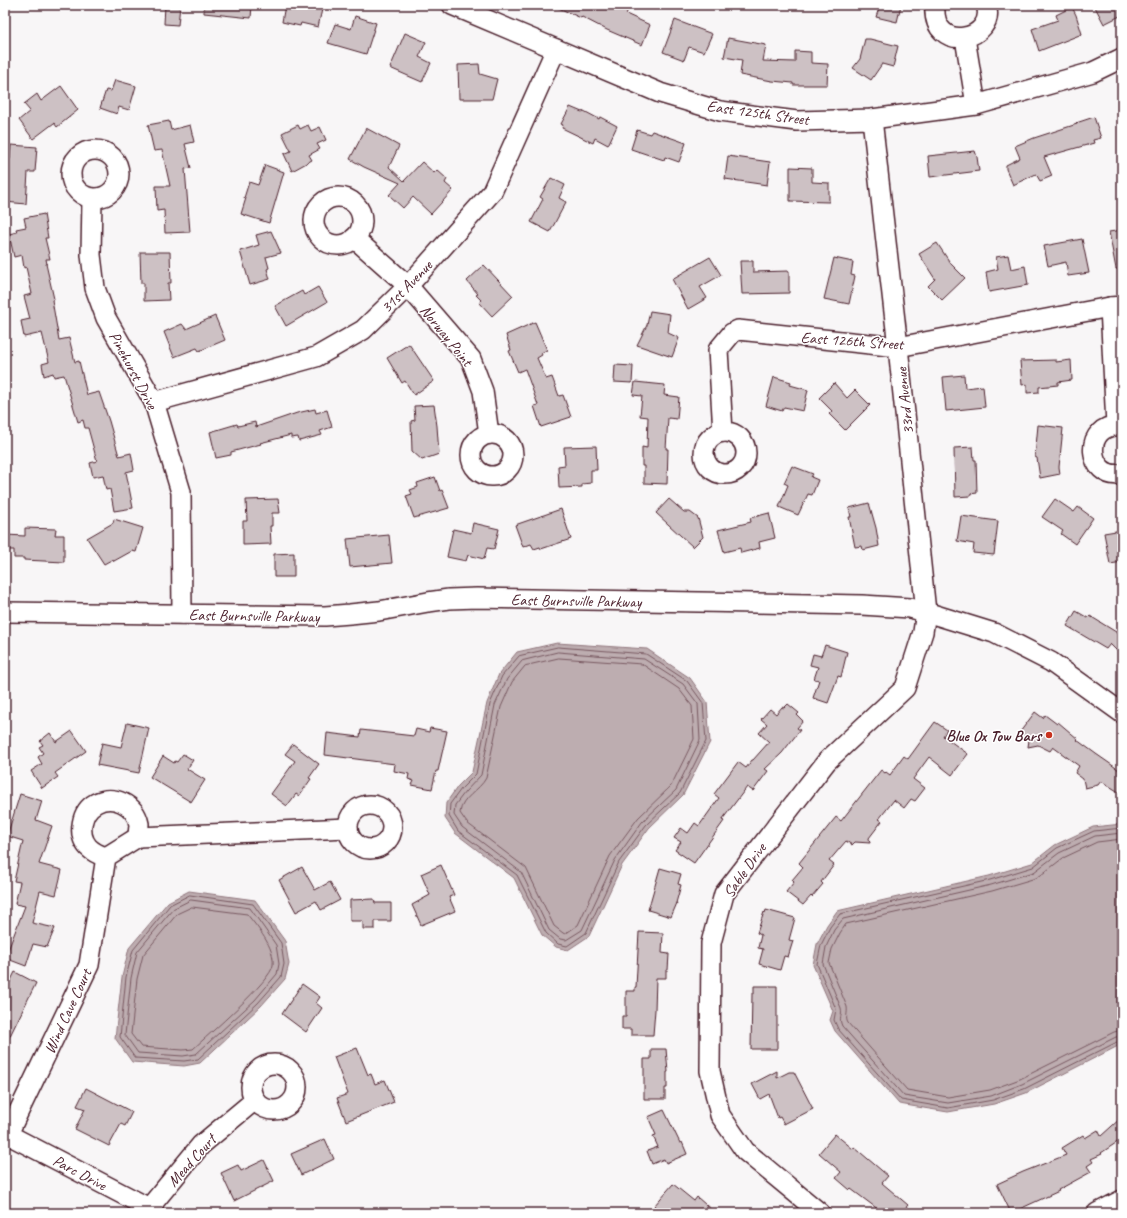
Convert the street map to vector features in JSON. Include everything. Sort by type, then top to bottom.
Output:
[{"type":"street","name":"East 125th Street","points":[[452,5],[660,93],[720,111],[797,121],[872,118],[976,105],[1093,72],[1122,58]]},
{"type":"street","points":[[935,5],[935,15],[938,25],[945,33],[954,38],[964,38],[974,35],[982,28],[986,18],[986,5]]},
{"type":"street","points":[[964,38],[976,105]]},
{"type":"street","name":"31st Avenue","points":[[154,402],[316,357],[363,330],[408,286],[492,192],[556,49]]},
{"type":"street","name":"33rd Avenue","points":[[872,118],[926,612]]},
{"type":"street","name":"Pinehurst Drive","points":[[92,198],[91,255],[95,288],[106,318],[154,402],[181,492],[182,614]]},
{"type":"street","name":"Norway Point","points":[[354,238],[408,286],[471,359],[483,391],[489,434]]},
{"type":"street","points":[[1116,306],[1119,426],[1106,428],[1099,434],[1094,442],[1093,452],[1095,461],[1101,468],[1110,473],[1122,474]]},
{"type":"street","name":"East 126th Street","points":[[723,432],[718,350],[732,333],[738,330],[898,348],[1116,306]]},
{"type":"street","name":"East Burnsville Parkway","points":[[5,612],[331,616],[379,611],[442,600],[477,598],[862,605],[910,608],[994,633],[1051,662],[1122,713]]},
{"type":"street","name":"Sable Drive","points":[[820,1213],[745,1151],[720,1115],[710,1071],[711,943],[724,894],[827,761],[905,688],[923,632],[926,612]]},
{"type":"street","points":[[138,837],[139,825],[135,814],[128,805],[117,800],[105,800],[94,804],[86,812],[81,823],[82,835],[86,845],[95,853],[106,857],[138,837],[348,828]]},
{"type":"street","name":"Wind Cave Court","points":[[7,1134],[89,966],[106,857]]},
{"type":"street","name":"Mead Court","points":[[152,1211],[201,1145],[255,1100]]},
{"type":"street","name":"Parc Drive","points":[[7,1134],[152,1211]]},
{"type":"street","points":[[1097,1213],[1122,1200]]},
{"type":"water","points":[[557,643],[647,649],[690,678],[707,702],[710,742],[683,795],[649,828],[622,865],[589,936],[568,950],[556,947],[542,935],[514,878],[455,833],[445,818],[446,803],[458,786],[472,772],[487,703],[499,674],[517,652]]},
{"type":"water","points":[[1122,824],[1122,1044],[1026,1093],[994,1104],[948,1112],[899,1104],[835,1031],[830,1020],[833,1011],[813,965],[817,944],[827,925],[837,911],[989,876],[1032,863],[1055,845],[1093,827]]},
{"type":"water","points":[[189,891],[255,900],[285,941],[289,964],[285,979],[261,1006],[200,1063],[184,1066],[132,1062],[115,1038],[122,977],[129,948],[168,902]]},
{"type":"building","points":[[165,5],[180,5],[178,25],[164,24]]},
{"type":"building","points":[[204,5],[252,5],[251,18],[204,13]]},
{"type":"building","points":[[285,5],[323,5],[318,27],[301,23],[300,26],[282,22]]},
{"type":"building","points":[[552,5],[617,5],[628,10],[626,14],[650,25],[642,45],[607,30],[582,17],[581,18]]},
{"type":"building","points":[[880,5],[901,5],[897,22],[876,17]]},
{"type":"building","points":[[1094,5],[1122,5],[1122,15],[1104,24]]},
{"type":"building","points":[[1072,7],[1082,34],[1039,51],[1032,29],[1058,20],[1056,15]]},
{"type":"building","points":[[355,16],[376,23],[366,54],[328,43],[335,24],[351,29]]},
{"type":"building","points":[[675,20],[712,34],[704,52],[689,47],[684,60],[663,52]]},
{"type":"building","points":[[405,33],[426,42],[419,57],[431,63],[422,82],[390,68]]},
{"type":"building","points":[[728,38],[766,45],[763,61],[795,62],[795,51],[811,52],[811,63],[828,64],[827,85],[793,85],[793,83],[740,75],[742,60],[724,57]]},
{"type":"building","points":[[865,39],[898,46],[893,67],[882,64],[871,80],[853,68],[860,59]]},
{"type":"building","points":[[479,64],[480,74],[497,79],[492,99],[459,99],[458,65]]},
{"type":"building","points":[[115,80],[136,86],[129,110],[119,107],[117,114],[100,108],[106,90],[111,91]]},
{"type":"building","points":[[61,86],[78,110],[57,127],[54,123],[33,139],[19,120],[30,111],[24,104],[37,94],[41,101]]},
{"type":"building","points":[[570,107],[582,112],[584,111],[599,119],[600,117],[617,126],[608,145],[595,138],[593,143],[562,128],[563,125],[561,124]]},
{"type":"building","points":[[1094,117],[1101,138],[1093,140],[1094,143],[1044,157],[1052,176],[1040,181],[1036,174],[1013,185],[1006,169],[1006,165],[1020,158],[1015,146]]},
{"type":"building","points":[[169,121],[171,130],[190,125],[194,142],[185,144],[191,168],[185,169],[190,232],[165,233],[164,210],[157,211],[156,186],[170,186],[162,150],[154,151],[148,125]]},
{"type":"building","points":[[298,125],[300,129],[308,125],[311,131],[320,127],[326,140],[317,144],[320,149],[309,155],[312,160],[292,171],[284,154],[291,151],[282,133]]},
{"type":"building","points":[[366,128],[399,146],[389,167],[404,181],[422,162],[434,173],[437,170],[447,179],[445,183],[453,190],[431,214],[413,197],[403,208],[389,195],[400,183],[350,159]]},
{"type":"building","points":[[637,130],[650,134],[652,131],[686,143],[679,162],[665,157],[664,160],[631,149]]},
{"type":"building","points":[[11,145],[37,147],[35,172],[28,172],[26,204],[5,202],[5,159],[10,159]]},
{"type":"building","points":[[975,151],[979,171],[930,177],[928,156]]},
{"type":"building","points":[[728,156],[770,162],[767,185],[725,179]]},
{"type":"building","points":[[265,165],[284,172],[269,223],[241,214],[249,182],[258,185]]},
{"type":"building","points":[[790,167],[812,168],[812,182],[829,183],[829,202],[790,201]]},
{"type":"building","points":[[551,178],[565,185],[559,198],[566,202],[550,232],[531,222],[543,199],[540,197]]},
{"type":"building","points":[[44,214],[48,238],[45,238],[50,259],[46,259],[46,264],[54,299],[52,300],[59,340],[69,338],[75,362],[79,361],[87,395],[99,392],[119,456],[131,453],[134,470],[126,472],[133,508],[114,511],[110,489],[106,490],[103,475],[93,477],[90,463],[97,461],[88,428],[85,428],[83,420],[78,422],[64,375],[54,377],[53,373],[44,376],[42,364],[49,362],[42,333],[24,337],[21,321],[30,319],[24,296],[32,294],[26,267],[24,268],[22,255],[14,257],[9,234],[17,232],[16,229],[26,227],[24,218]]},
{"type":"building","points":[[1122,230],[1122,269],[1116,269],[1109,232]]},
{"type":"building","points":[[271,231],[281,253],[266,257],[270,279],[250,285],[240,251],[259,245],[256,235]]},
{"type":"building","points":[[1082,239],[1089,273],[1068,276],[1066,262],[1048,266],[1044,246]]},
{"type":"building","points":[[937,243],[951,264],[965,278],[942,300],[928,286],[935,279],[919,254]]},
{"type":"building","points":[[140,252],[170,252],[171,283],[168,283],[169,300],[144,301],[144,283],[141,283]]},
{"type":"building","points":[[1008,255],[1011,269],[1025,266],[1028,285],[989,292],[986,272],[998,269],[996,257]]},
{"type":"building","points":[[710,257],[721,275],[700,287],[707,298],[688,309],[672,279]]},
{"type":"building","points":[[834,258],[853,262],[851,275],[855,276],[849,304],[824,299]]},
{"type":"building","points":[[740,261],[753,261],[753,272],[789,271],[789,293],[742,294]]},
{"type":"building","points":[[484,265],[513,296],[492,316],[479,302],[481,300],[476,295],[478,294],[467,281]]},
{"type":"building","points":[[318,287],[327,302],[286,326],[275,306],[302,291],[304,295]]},
{"type":"building","points":[[650,311],[670,314],[668,333],[679,338],[672,357],[637,345],[647,325]]},
{"type":"building","points":[[215,316],[225,340],[199,351],[197,348],[174,357],[164,332],[182,324],[186,329]]},
{"type":"building","points":[[535,322],[547,350],[541,353],[542,355],[537,358],[546,379],[552,377],[559,396],[563,395],[571,417],[541,427],[534,406],[538,405],[525,369],[518,372],[509,351],[511,350],[506,335]]},
{"type":"building","points":[[409,344],[434,381],[414,395],[405,381],[402,383],[387,358]]},
{"type":"building","points":[[1056,360],[1056,362],[1071,360],[1072,380],[1058,382],[1058,385],[1039,387],[1039,392],[1027,393],[1027,384],[1022,385],[1020,361]]},
{"type":"building","points":[[615,365],[633,366],[632,383],[614,382]]},
{"type":"building","points":[[964,375],[965,388],[983,386],[985,407],[946,411],[943,377]]},
{"type":"building","points":[[774,377],[791,382],[790,385],[808,390],[803,411],[784,407],[782,411],[766,406]]},
{"type":"building","points":[[635,382],[665,385],[664,395],[679,397],[677,419],[668,418],[666,449],[668,449],[667,484],[644,483],[642,447],[647,448],[648,417],[640,416],[642,396],[633,395]]},
{"type":"building","points":[[834,383],[847,398],[855,390],[870,405],[845,430],[829,414],[832,411],[819,398]]},
{"type":"building","points":[[434,405],[439,454],[422,460],[412,451],[411,421],[415,420],[414,406]]},
{"type":"building","points":[[315,409],[316,413],[327,410],[332,427],[320,431],[322,435],[299,441],[298,437],[291,438],[291,435],[231,452],[231,455],[216,458],[210,432],[237,424],[238,426],[255,422],[256,427],[297,413]]},
{"type":"building","points":[[1038,425],[1063,428],[1059,467],[1060,474],[1040,478],[1037,458],[1035,457]]},
{"type":"building","points":[[596,446],[597,470],[591,470],[591,483],[582,484],[582,487],[559,488],[558,466],[565,465],[564,447]]},
{"type":"building","points":[[973,447],[974,460],[976,460],[977,493],[970,494],[970,496],[955,497],[954,448]]},
{"type":"building","points":[[792,466],[813,474],[811,477],[818,480],[812,495],[808,494],[798,515],[779,507],[788,485],[784,483]]},
{"type":"building","points":[[435,477],[440,491],[442,490],[449,508],[414,518],[406,496],[412,494],[410,490],[418,487],[417,483]]},
{"type":"building","points":[[278,499],[280,513],[272,513],[272,526],[270,526],[271,544],[243,545],[243,521],[247,521],[246,500]]},
{"type":"building","points":[[669,499],[684,512],[690,512],[698,518],[703,537],[693,547],[656,513]]},
{"type":"building","points":[[1055,499],[1074,512],[1078,507],[1093,518],[1075,544],[1061,534],[1063,531],[1042,517]]},
{"type":"building","points":[[869,503],[879,546],[863,550],[862,546],[855,547],[849,517],[851,517],[849,508]]},
{"type":"building","points":[[561,509],[571,539],[541,549],[540,547],[534,549],[531,544],[523,547],[515,525]]},
{"type":"building","points":[[769,513],[775,538],[759,542],[760,548],[741,553],[740,548],[724,552],[718,530],[751,522],[750,518]]},
{"type":"building","points":[[961,516],[998,521],[994,555],[973,553],[974,544],[957,541]]},
{"type":"building","points":[[114,519],[143,528],[136,552],[132,551],[114,561],[113,559],[104,564],[87,538],[113,523]]},
{"type":"building","points":[[473,523],[499,529],[494,549],[487,548],[484,559],[468,555],[466,561],[447,557],[453,529],[471,533]]},
{"type":"building","points":[[25,528],[56,529],[55,535],[64,535],[64,562],[14,558],[14,550],[6,550],[6,535],[25,536]]},
{"type":"building","points":[[1122,530],[1122,562],[1110,564],[1104,533]]},
{"type":"building","points":[[389,535],[392,563],[350,567],[347,539]]},
{"type":"building","points":[[294,553],[294,577],[274,577],[274,554]]},
{"type":"building","points":[[1076,611],[1088,618],[1090,616],[1116,632],[1122,641],[1122,656],[1110,644],[1106,649],[1067,626]]},
{"type":"building","points":[[825,645],[847,652],[841,677],[838,676],[828,703],[813,698],[819,680],[814,679],[818,667],[810,665],[813,654],[821,656]]},
{"type":"building","points":[[788,704],[799,713],[797,715],[803,721],[797,728],[800,730],[782,753],[765,769],[768,771],[753,791],[747,787],[722,820],[724,821],[694,863],[675,850],[681,842],[674,838],[681,828],[688,833],[695,823],[699,826],[719,798],[714,794],[738,762],[746,768],[769,742],[759,733],[767,724],[761,719],[770,709],[776,714],[782,707],[784,708]]},
{"type":"building","points":[[1035,712],[1043,718],[1045,715],[1057,724],[1058,722],[1078,739],[1077,740],[1122,772],[1122,794],[1101,781],[1098,785],[1085,788],[1083,779],[1075,773],[1079,766],[1053,747],[1050,751],[1038,745],[1028,747],[1029,740],[1020,732]]},
{"type":"building","points":[[935,722],[947,730],[943,736],[968,754],[952,775],[929,757],[913,779],[925,788],[915,801],[911,799],[904,808],[894,800],[879,819],[882,821],[869,838],[870,843],[855,842],[852,845],[846,841],[829,861],[834,865],[821,882],[823,884],[803,905],[786,892],[794,882],[792,880],[803,867],[799,863],[836,817],[841,821],[881,770],[890,775],[904,756],[908,759]]},
{"type":"building","points":[[127,723],[149,728],[139,773],[97,765],[102,743],[121,747]]},
{"type":"building","points":[[430,728],[447,731],[438,771],[436,771],[432,789],[412,785],[414,781],[408,779],[409,774],[394,771],[395,764],[325,755],[327,733],[360,737],[361,730],[414,736],[416,729],[429,732]]},
{"type":"building","points":[[72,731],[86,751],[55,773],[58,777],[42,788],[31,771],[42,764],[38,757],[43,753],[39,747],[43,745],[40,741],[50,733],[56,742]]},
{"type":"building","points":[[293,744],[319,764],[299,796],[296,794],[287,806],[271,794],[295,761],[285,754]]},
{"type":"building","points":[[183,754],[193,760],[187,769],[205,780],[191,802],[150,777],[163,756],[174,763],[175,761],[177,762]]},
{"type":"building","points":[[20,794],[42,801],[36,820],[52,826],[39,864],[62,870],[56,895],[40,891],[32,923],[55,928],[47,947],[33,944],[26,966],[5,958],[25,906],[15,904],[20,882],[14,881],[23,841],[7,836]]},
{"type":"building","points":[[441,865],[454,895],[449,897],[455,911],[421,925],[412,905],[430,895],[421,874]]},
{"type":"building","points":[[302,867],[315,890],[330,882],[340,900],[321,910],[316,901],[296,912],[279,880]]},
{"type":"building","points":[[660,868],[681,874],[678,884],[681,885],[677,903],[671,917],[648,910]]},
{"type":"building","points":[[374,899],[375,903],[391,903],[391,921],[375,921],[375,929],[363,929],[363,921],[350,921],[350,900]]},
{"type":"building","points":[[766,910],[795,918],[789,940],[793,941],[788,957],[784,956],[780,970],[759,964],[763,949],[758,948],[761,935],[757,933]]},
{"type":"building","points":[[639,932],[663,933],[662,953],[669,954],[666,978],[656,978],[653,1035],[631,1035],[631,1029],[622,1029],[622,1016],[626,1016],[626,991],[635,991],[636,987]]},
{"type":"building","points":[[15,972],[36,983],[5,1046],[5,992]]},
{"type":"building","points":[[302,984],[320,997],[316,1003],[322,1008],[306,1032],[282,1014]]},
{"type":"building","points":[[754,986],[777,986],[777,1049],[751,1049],[752,994],[754,994]]},
{"type":"building","points":[[357,1048],[368,1075],[371,1074],[375,1084],[385,1080],[394,1102],[346,1121],[337,1098],[348,1094],[334,1057]]},
{"type":"building","points":[[651,1049],[666,1049],[668,1072],[667,1088],[665,1088],[665,1099],[644,1099],[644,1059],[651,1059]]},
{"type":"building","points":[[777,1071],[777,1078],[789,1072],[794,1072],[813,1109],[784,1124],[780,1117],[778,1118],[769,1094],[760,1099],[752,1084]]},
{"type":"building","points":[[86,1088],[132,1112],[125,1126],[121,1124],[109,1146],[75,1129],[85,1109],[77,1106]]},
{"type":"building","points":[[664,1110],[687,1154],[666,1163],[664,1159],[652,1164],[647,1151],[658,1147],[653,1136],[656,1135],[648,1117]]},
{"type":"building","points":[[1122,1117],[1122,1139],[1101,1153],[1102,1154],[1091,1159],[1093,1162],[1087,1166],[1091,1172],[1058,1190],[1059,1191],[1011,1213],[997,1184],[1066,1155],[1062,1148],[1083,1135],[1085,1138],[1098,1130],[1101,1136]]},
{"type":"building","points":[[835,1134],[853,1149],[854,1147],[888,1176],[882,1183],[908,1205],[901,1213],[883,1213],[851,1189],[850,1190],[836,1178],[841,1172],[819,1153]]},
{"type":"building","points":[[325,1139],[334,1159],[301,1175],[291,1154]]},
{"type":"building","points":[[264,1160],[274,1181],[234,1201],[221,1173],[238,1165],[241,1171]]},
{"type":"building","points":[[673,1184],[694,1201],[697,1197],[715,1213],[662,1213],[654,1206]]},
{"type":"place","name":"Blue Ox Tow Bars","points":[[1049,735]]}]
